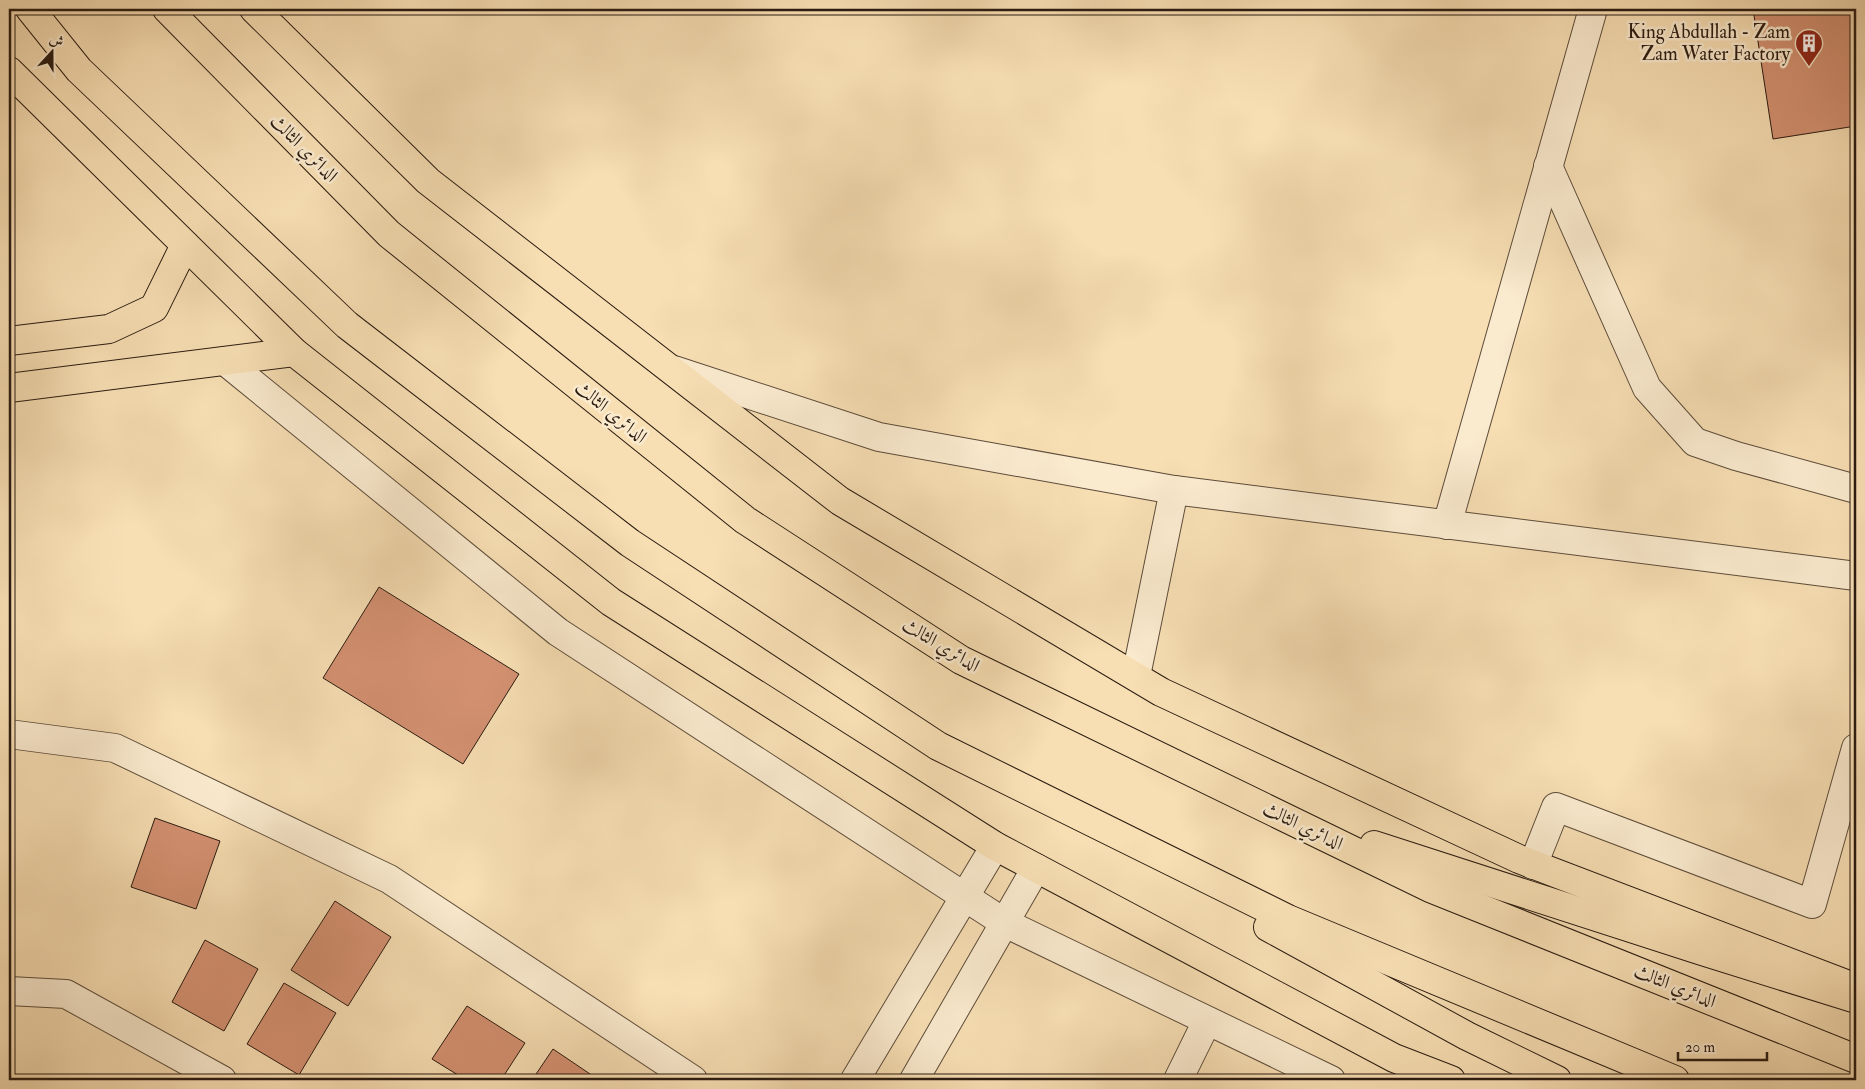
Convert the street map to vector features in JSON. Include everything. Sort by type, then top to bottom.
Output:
[{"type":"main road","points":[[30,9],[79,70],[347,325],[630,543],[938,746],[1467,1036],[1557,1080]]},
{"type":"main road","name":"الدائري الثالث","points":[[167,9],[389,234],[745,520],[961,660],[1430,888],[1856,1059]]},
{"type":"main road","points":[[192,9],[235,78]]},
{"type":"main road","points":[[254,9],[428,181],[840,502],[1162,692],[1533,865],[1856,988]]},
{"type":"main road","points":[[9,71],[294,352],[612,602],[995,846],[1394,1058],[1451,1080]]},
{"type":"main road","points":[[9,341],[109,329],[154,308],[185,245]]},
{"type":"main road","points":[[9,388],[294,352]]},
{"type":"main road","points":[[938,746],[1288,919],[1675,1080]]},
{"type":"main road","points":[[1279,815],[1856,999]]},
{"type":"street","points":[[1447,525],[1593,9]]},
{"type":"street","points":[[1548,166],[1647,388],[1695,442],[1736,456],[1856,489]]},
{"type":"street","points":[[225,361],[558,632],[965,897],[1005,923],[1331,1080]]},
{"type":"street","points":[[668,368],[879,437],[1174,490],[1856,576]]},
{"type":"street","points":[[1136,676],[1174,490]]},
{"type":"street","points":[[9,734],[115,748],[389,879],[693,1080]]},
{"type":"street","points":[[1533,865],[1556,807],[1812,904],[1856,748]]},
{"type":"street","points":[[856,1080],[995,846]]},
{"type":"street","points":[[914,1080],[1036,868]]},
{"type":"street","points":[[9,991],[66,994],[222,1080]]},
{"type":"street","points":[[1178,1080],[1207,1021]]},
{"type":"building","name":"King Abdullah - Zam Zam Water Factory","points":[[1753,9],[1856,9],[1856,126],[1773,139]]},
{"type":"building","points":[[379,587],[519,674],[463,764],[323,678]]},
{"type":"building","points":[[155,818],[220,841],[196,909],[131,887]]},
{"type":"building","points":[[335,901],[391,937],[348,1006],[291,970]]},
{"type":"building","points":[[205,940],[258,969],[224,1031],[172,1002]]},
{"type":"building","points":[[284,983],[336,1013],[299,1075],[247,1044]]},
{"type":"building","points":[[467,1006],[525,1043],[501,1080],[466,1080],[432,1059]]},
{"type":"building","points":[[553,1049],[599,1080],[532,1080]]},
{"type":"place","name":"King Abdullah - Zam Zam Water Factory","points":[[1809,67]]}]
